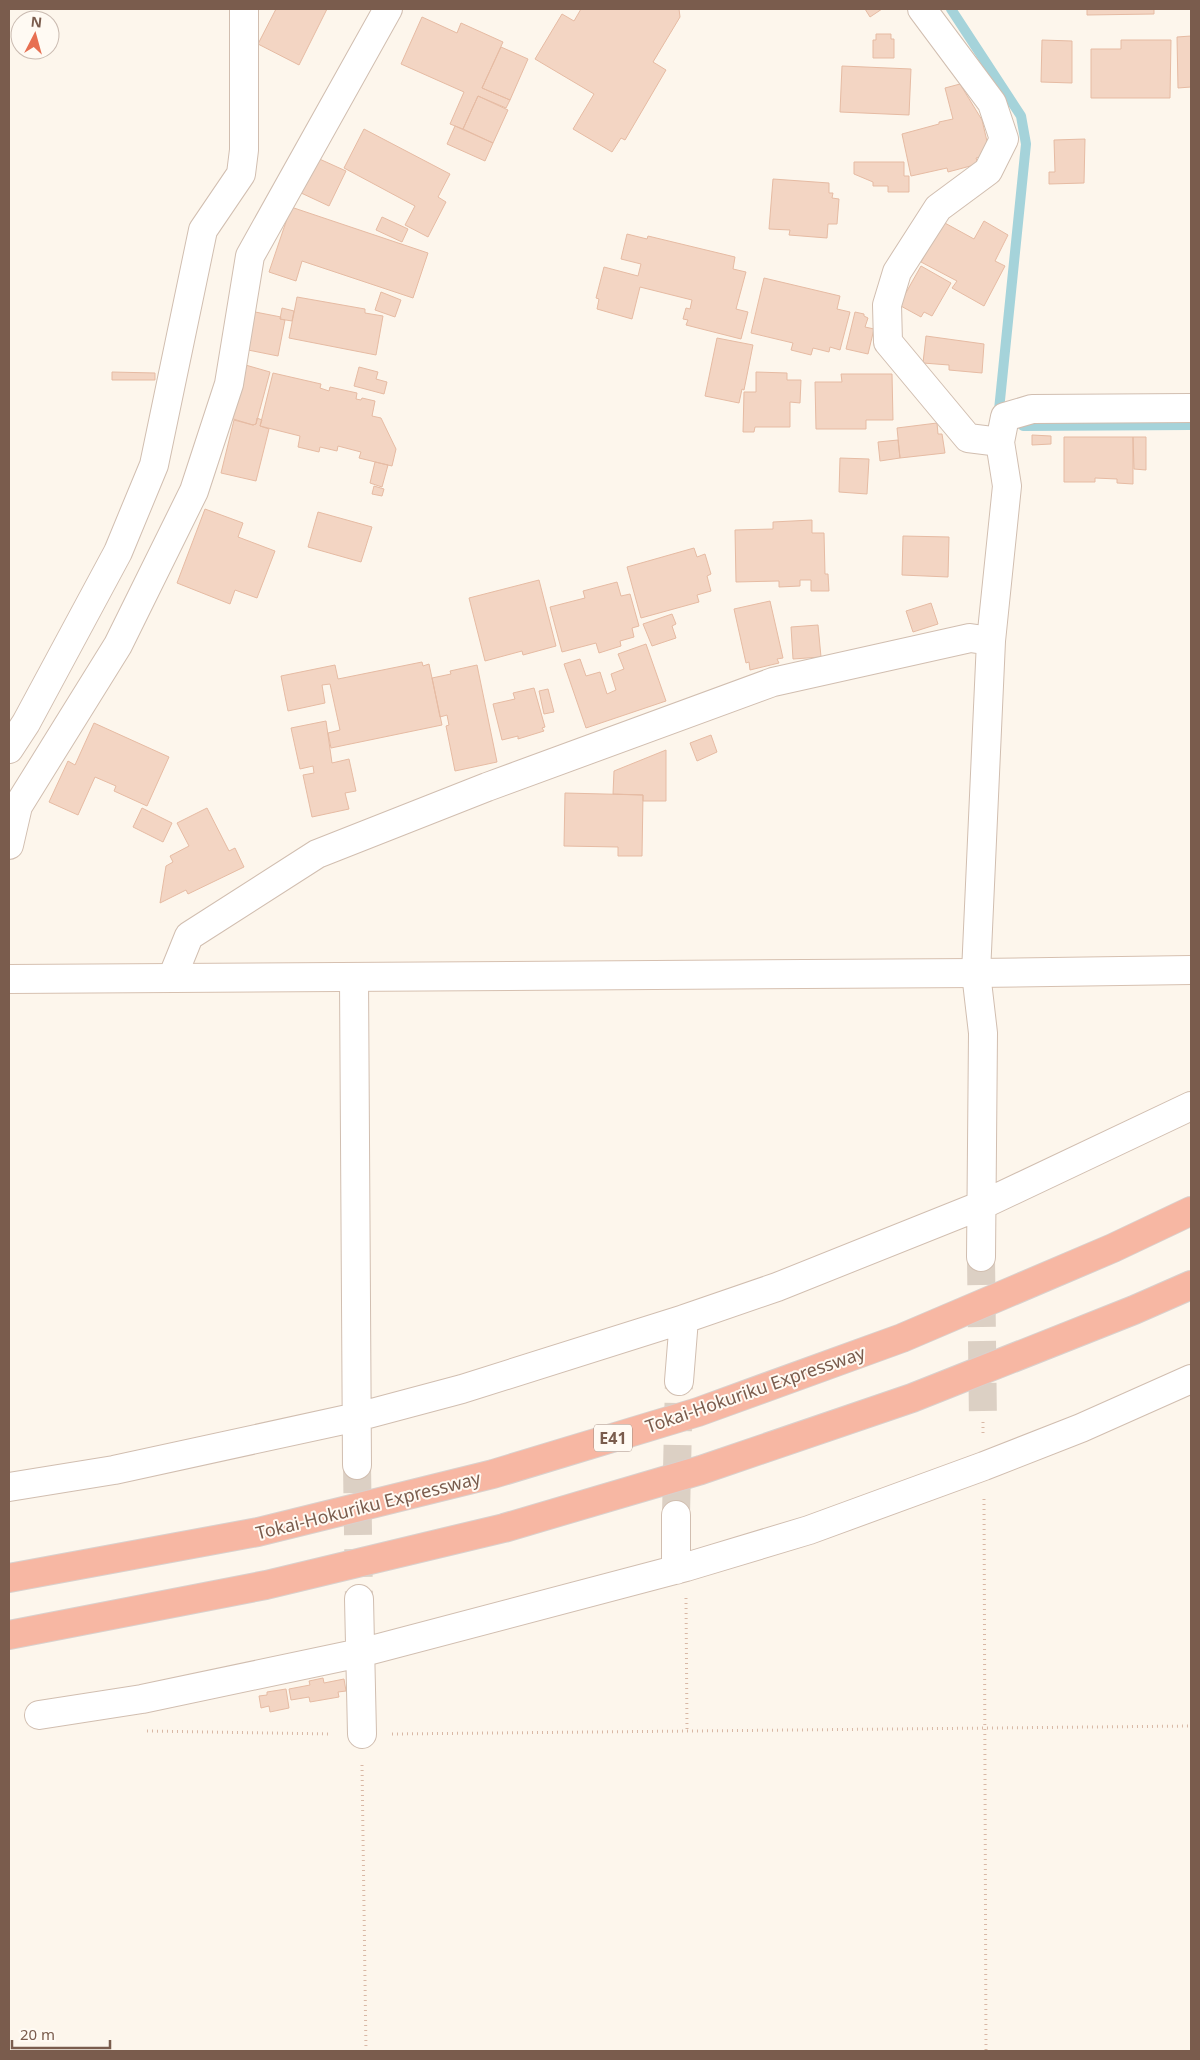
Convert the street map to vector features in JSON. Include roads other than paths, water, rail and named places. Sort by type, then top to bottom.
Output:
[{"type":"highway","name":"Tokai-Hokuriku Expressway","points":[[9,1578],[258,1532],[493,1474],[698,1412],[902,1338],[1113,1248],[1191,1211]]},
{"type":"highway","points":[[9,1635],[275,1583],[504,1528],[701,1470],[912,1398],[1134,1310],[1191,1285]]},
{"type":"street","points":[[9,749],[26,723],[118,552],[154,465],[203,230],[241,174],[244,150],[244,9]]},
{"type":"street","points":[[9,845],[18,806],[118,645],[194,491],[229,384],[250,256],[388,9]]},
{"type":"street","points":[[922,9],[992,104],[1004,139],[988,171],[938,208],[898,272],[887,305],[888,342],[968,438],[1000,442]]},
{"type":"street","points":[[981,1257],[983,1033],[976,973],[991,641],[1007,486],[1000,442],[1005,418],[1032,409],[1191,408]]},
{"type":"street","points":[[172,978],[189,936],[317,854],[773,682],[970,638],[991,641]]},
{"type":"street","points":[[9,979],[354,978],[1191,970]]},
{"type":"street","points":[[354,978],[357,1465]]},
{"type":"street","points":[[9,1487],[114,1470],[357,1418],[462,1390],[684,1320],[777,1288],[982,1205],[1191,1106]]},
{"type":"street","points":[[679,1381],[684,1320]]},
{"type":"street","points":[[39,1715],[142,1699],[360,1653],[681,1569],[809,1530],[984,1466],[1081,1428],[1191,1379]]},
{"type":"street","points":[[676,1514],[681,1569]]},
{"type":"street","points":[[359,1599],[362,1734]]},
{"type":"waterway","points":[[951,9],[1021,116],[1026,144],[999,410]]},
{"type":"waterway","points":[[1023,426],[1191,425]]},
{"type":"tunnel","points":[[981,1257],[983,1422]]},
{"type":"tunnel","points":[[676,1515],[679,1381]]},
{"type":"tunnel","points":[[357,1465],[359,1599]]}]
